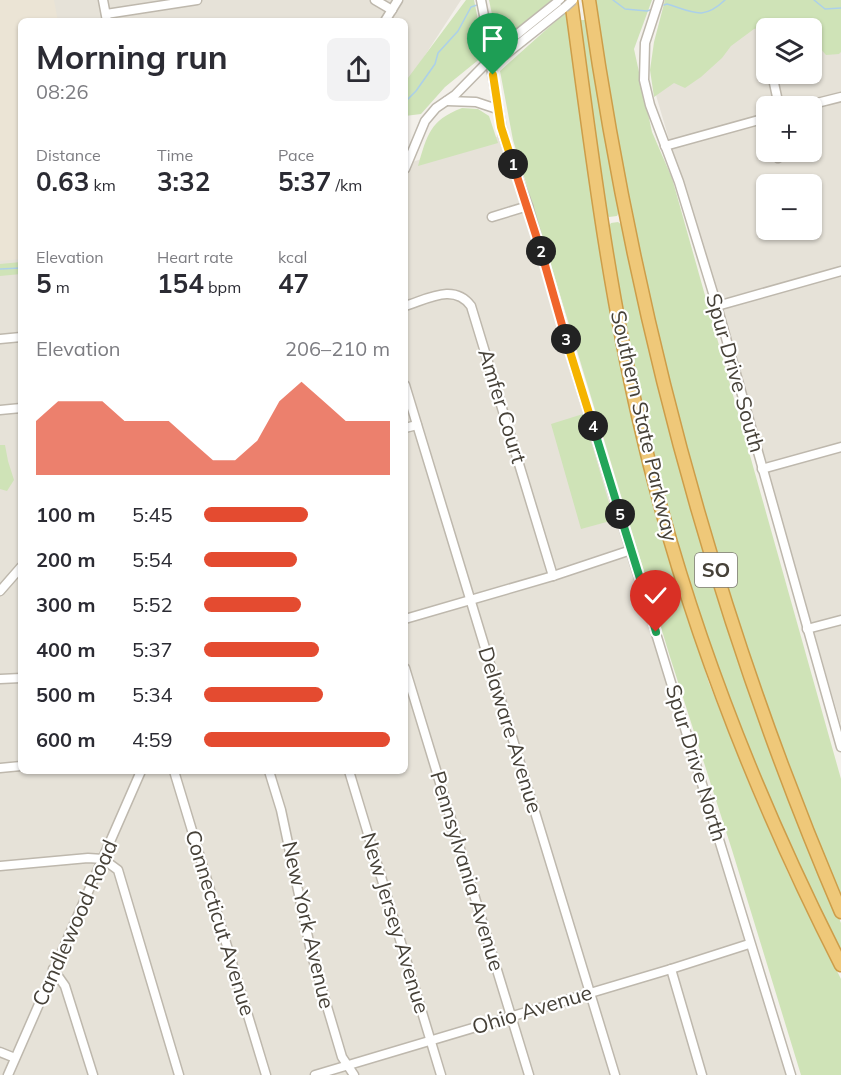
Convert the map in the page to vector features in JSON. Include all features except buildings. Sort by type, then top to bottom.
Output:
[{"type":"highway","name":"Southern State Parkway","points":[[589,0],[602,89],[626,218],[656,353],[693,495],[759,701],[841,912]]},
{"type":"highway","name":"Southern State Parkway","points":[[567,2],[618,317],[639,420],[670,541],[710,665],[753,778],[803,889],[841,965]]},
{"type":"street","points":[[103,0],[106,18],[197,0]]},
{"type":"street","points":[[375,0],[392,10]]},
{"type":"street","points":[[387,18],[398,0]]},
{"type":"street","name":"Spur Drive North","points":[[481,0],[491,50],[490,61],[503,135],[528,206],[790,1075]]},
{"type":"street","name":"Spur Drive South","points":[[659,0],[645,43],[644,80],[679,182],[717,306],[841,747]]},
{"type":"street","points":[[408,162],[425,121],[436,108],[447,101],[490,61],[505,55],[567,2]]},
{"type":"street","points":[[822,102],[841,97]]},
{"type":"street","points":[[447,101],[476,102],[497,109]]},
{"type":"street","points":[[665,146],[756,121]]},
{"type":"street","points":[[492,217],[528,206]]},
{"type":"street","points":[[717,306],[841,271]]},
{"type":"street","name":"Amfer Court","points":[[408,305],[446,293],[457,294],[465,298],[471,306],[553,576]]},
{"type":"street","points":[[0,339],[18,337]]},
{"type":"street","name":"Delaware Avenue","points":[[408,395],[615,1075]]},
{"type":"street","points":[[0,410],[18,408]]},
{"type":"street","points":[[408,427],[417,424]]},
{"type":"street","points":[[762,469],[841,447]]},
{"type":"street","points":[[408,618],[553,576],[631,550]]},
{"type":"street","points":[[0,591],[18,570]]},
{"type":"street","points":[[807,629],[841,620]]},
{"type":"street","points":[[0,679],[18,678]]},
{"type":"street","name":"Pennsylvania Avenue","points":[[408,678],[529,1075]]},
{"type":"street","points":[[0,768],[18,766]]},
{"type":"street","name":"Candlewood Road","points":[[8,1075],[140,774]]},
{"type":"street","name":"Connecticut Avenue","points":[[175,774],[266,1075]]},
{"type":"street","name":"New York Avenue","points":[[270,774],[281,810],[310,949],[342,1057],[354,1075]]},
{"type":"street","name":"New Jersey Avenue","points":[[350,774],[441,1075]]},
{"type":"street","points":[[0,866],[88,858],[103,859],[118,870],[179,1075]]},
{"type":"street","name":"Ohio Avenue","points":[[315,1075],[749,944]]},
{"type":"street","points":[[53,969],[65,986],[93,1075]]},
{"type":"street","points":[[671,969],[702,1075]]},
{"type":"street","points":[[0,1052],[15,1058]]},
{"type":"shaded area","points":[[0,0],[461,0],[408,81],[408,18],[18,18],[18,774],[408,774],[408,163],[503,135],[791,1075],[0,1075]]},
{"type":"shaded area","points":[[0,0],[54,0],[57,18],[18,18],[18,259],[0,261]]},
{"type":"shaded area","points":[[756,21],[756,84],[822,84],[822,21],[841,21],[841,725],[653,85]]},
{"type":"green space","points":[[466,0],[474,0],[483,44],[482,57],[445,87],[421,114],[408,116],[408,78]]},
{"type":"green space","points":[[489,0],[552,0],[507,36],[501,36],[495,29]]},
{"type":"green space","points":[[594,0],[652,0],[634,49],[652,132],[672,178],[841,779],[841,897],[773,720],[731,600],[677,418],[641,262]]},
{"type":"green space","points":[[665,0],[841,0],[841,52],[839,54],[826,55],[822,50],[822,18],[756,18],[756,28],[731,46],[722,58],[701,77],[685,88],[674,83],[654,97],[650,70],[654,42]]},
{"type":"green space","points":[[567,11],[607,297],[624,383],[649,486],[671,565],[709,683],[752,791],[789,875],[841,979],[841,1075],[801,1075],[670,657],[513,140],[500,71]]},
{"type":"green space","points":[[579,20],[585,20],[619,212],[617,216],[609,217],[606,214]]},
{"type":"green space","points":[[462,108],[478,109],[489,116],[498,143],[418,166],[427,137],[436,123]]},
{"type":"green space","points":[[618,222],[622,225],[666,418],[705,556],[762,725],[841,923],[841,956],[762,786],[710,650],[661,490],[635,381],[608,228],[611,223]]},
{"type":"green space","points":[[18,262],[18,274],[0,276],[0,264]]},
{"type":"green space","points":[[583,414],[614,520],[581,529],[551,424]]},
{"type":"green space","points":[[0,445],[5,445],[14,480],[7,491],[0,489]]},
{"type":"waterway","points":[[613,0],[625,9],[647,11],[653,9]]},
{"type":"waterway","points":[[664,5],[704,13],[725,0]]},
{"type":"waterway","points":[[814,0],[825,9],[841,8]]},
{"type":"waterway","points":[[408,99],[435,64],[438,53],[458,31],[471,7],[477,5]]},
{"type":"waterway","points":[[0,269],[18,268]]},
{"type":"route","points":[[493,75],[503,135],[528,206],[656,632]]}]
